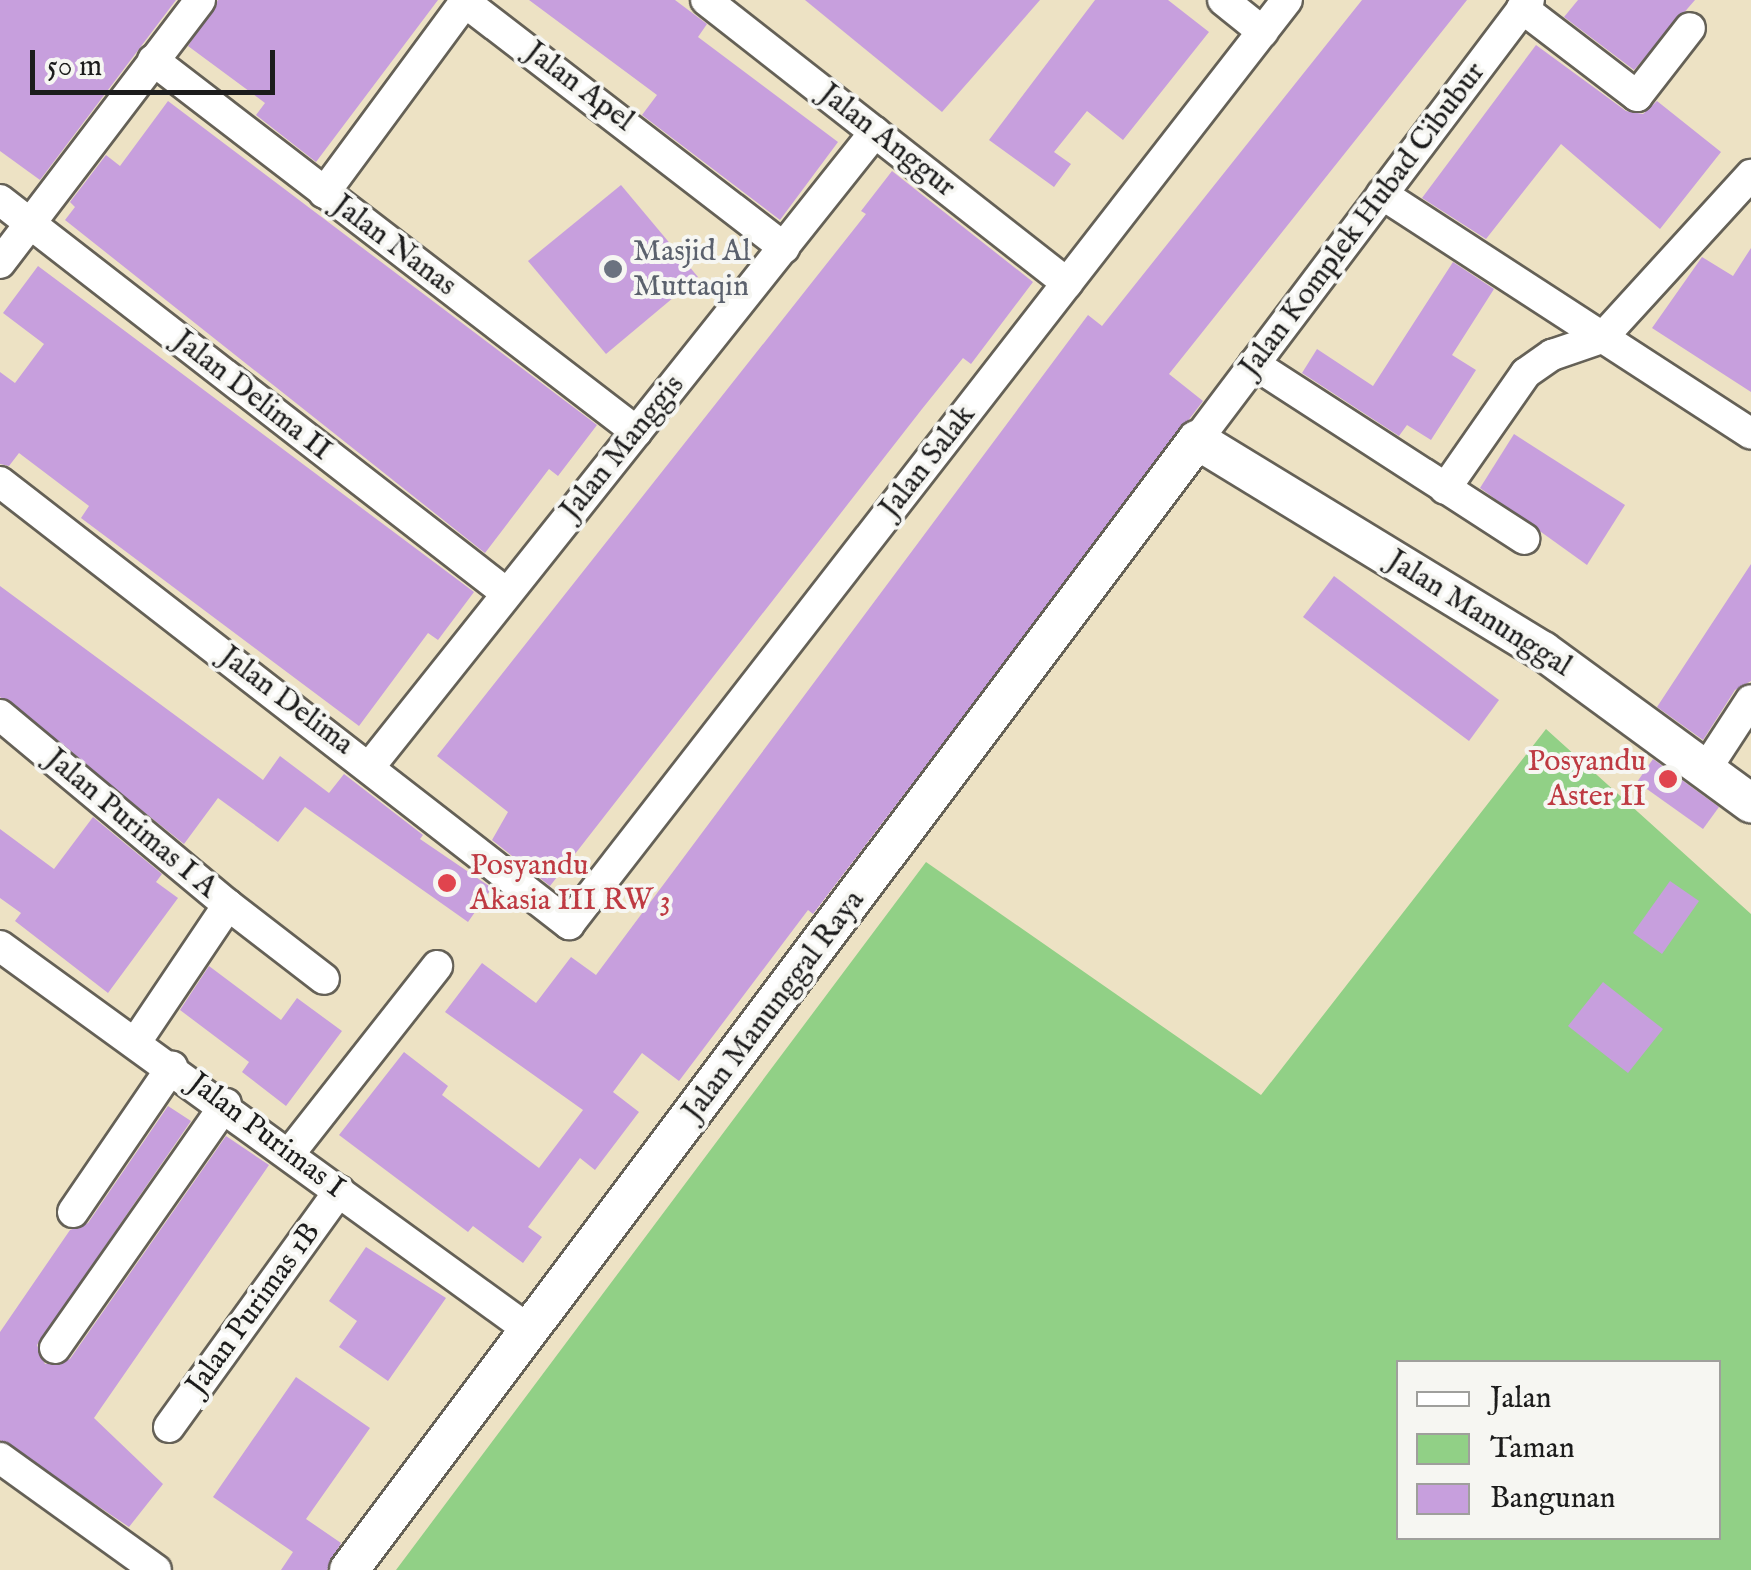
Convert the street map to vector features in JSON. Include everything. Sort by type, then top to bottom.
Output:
[{"type":"street","points":[[0,263],[200,0]]},
{"type":"street","name":"Jalan Anggur","points":[[706,0],[1067,283]]},
{"type":"street","points":[[1223,0],[1264,32]]},
{"type":"street","name":"Jalan Salak","points":[[569,924],[1287,0]]},
{"type":"street","name":"Jalan Apel","points":[[324,192],[465,2],[784,248]]},
{"type":"street","points":[[1525,4],[1637,96],[1690,28]]},
{"type":"street","name":"Jalan Komplek Hubad Cibubur","points":[[1197,440],[1525,4]]},
{"type":"street","name":"Jalan Nanas","points":[[152,60],[636,432]]},
{"type":"street","name":"Jalan Manggis","points":[[371,766],[505,592],[876,132]]},
{"type":"street","points":[[1445,489],[1526,372],[1552,355],[1602,338],[1751,175]]},
{"type":"street","points":[[1382,194],[1751,434]]},
{"type":"street","name":"Jalan Delima II","points":[[0,200],[505,592]]},
{"type":"street","points":[[1254,364],[1524,539]]},
{"type":"street","name":"Jalan Manunggal","points":[[1197,440],[1543,651],[1751,802]]},
{"type":"street","name":"Jalan Manunggal Raya","points":[[348,1570],[1197,440]]},
{"type":"street","name":"Jalan Delima","points":[[0,482],[371,766],[569,924]]},
{"type":"street","points":[[1706,769],[1751,700]]},
{"type":"street","name":"Jalan Purimas I A","points":[[0,715],[228,905],[136,1042]]},
{"type":"street","points":[[228,905],[324,980]]},
{"type":"street","name":"Jalan Purimas I","points":[[0,946],[226,1104],[529,1330]]},
{"type":"street","points":[[290,1153],[436,966]]},
{"type":"street","points":[[73,1212],[172,1067]]},
{"type":"street","points":[[55,1348],[226,1104]]},
{"type":"street","name":"Jalan Purimas 1B","points":[[168,1427],[339,1190]]},
{"type":"street","points":[[0,1458],[156,1570]]},
{"type":"green space","points":[[1546,729],[1751,914],[1751,1570],[396,1570],[926,862],[1261,1095]]},
{"type":"building","points":[[0,0],[176,0],[40,180],[0,151]]},
{"type":"building","points":[[218,0],[438,0],[316,162],[256,115],[265,103],[188,46]]},
{"type":"building","points":[[529,0],[675,0],[707,24],[698,37],[838,142],[780,220],[642,115],[657,95]]},
{"type":"building","points":[[805,0],[1040,0],[942,112]]},
{"type":"building","points":[[1095,0],[1168,0],[1209,32],[1123,140],[1087,111],[1054,152],[1071,164],[1054,187],[989,140]]},
{"type":"building","points":[[1362,0],[1467,0],[1169,374],[1203,401],[813,914],[808,910],[679,1081],[642,1053],[613,1092],[639,1112],[595,1170],[580,1158],[528,1227],[542,1237],[523,1263],[473,1226],[468,1232],[339,1135],[404,1052],[448,1086],[442,1095],[539,1168],[583,1110],[445,1012],[482,963],[536,1003],[571,957],[596,975],[1088,315],[1102,326]]},
{"type":"building","points":[[1578,0],[1695,0],[1634,70],[1564,17]]},
{"type":"building","points":[[1536,45],[1626,111],[1643,114],[1657,101],[1721,152],[1660,229],[1561,144],[1486,239],[1422,198]]},
{"type":"building","points":[[168,101],[597,425],[558,476],[549,469],[485,553],[65,220],[75,207],[70,202],[106,155],[120,166]]},
{"type":"building","points":[[892,171],[1033,282],[971,364],[963,358],[922,409],[550,886],[492,840],[508,812],[437,756],[866,214],[861,211]]},
{"type":"building","name":"Masjid Al Muttaqin","points":[[621,185],[698,277],[606,354],[528,261]]},
{"type":"building","points":[[1751,248],[1751,392],[1652,328],[1702,257],[1733,276]]},
{"type":"building","points":[[1453,262],[1494,289],[1452,355],[1476,370],[1431,440],[1407,425],[1399,436],[1302,373],[1317,349],[1373,386]]},
{"type":"building","points":[[38,266],[474,592],[438,640],[428,633],[359,726],[81,518],[89,506],[19,453],[9,466],[0,464],[0,372],[15,383],[44,344],[3,313]]},
{"type":"building","points":[[1514,434],[1625,505],[1587,565],[1480,488]]},
{"type":"building","points":[[1751,564],[1751,681],[1735,690],[1703,740],[1657,707]]},
{"type":"building","points":[[1334,576],[1499,700],[1469,741],[1303,617]]},
{"type":"building","points":[[0,586],[263,780],[280,756],[329,793],[344,774],[423,835],[420,839],[492,888],[468,922],[305,807],[278,842],[218,798],[184,844],[0,697]]},
{"type":"building","points":[[1653,759],[1719,807],[1703,829],[1637,782]]},
{"type":"building","points":[[93,817],[162,874],[156,882],[178,898],[108,993],[15,921],[21,913],[0,898],[0,829],[54,869]]},
{"type":"building","points":[[1670,881],[1699,901],[1662,954],[1633,933]]},
{"type":"building","points":[[209,966],[281,1020],[297,998],[342,1031],[286,1106],[242,1072],[249,1062],[180,1010]]},
{"type":"building","points":[[1603,982],[1663,1029],[1628,1073],[1568,1026]]},
{"type":"building","points":[[168,1106],[191,1121],[37,1345],[45,1364],[70,1359],[226,1136],[269,1165],[94,1418],[163,1484],[129,1527],[0,1440],[0,1332],[70,1230],[88,1223]]},
{"type":"building","points":[[366,1247],[446,1298],[388,1381],[339,1347],[357,1321],[329,1301]]},
{"type":"building","points":[[296,1377],[370,1428],[306,1519],[341,1543],[327,1570],[281,1570],[293,1552],[213,1497]]},
{"type":"place","name":"Masjid Al Muttaqin","points":[[613,269]]},
{"type":"place","name":"Posyandu Aster II","points":[[1668,779]]},
{"type":"place","name":"Posyandu Akasia III RW 3","points":[[447,883]]}]
